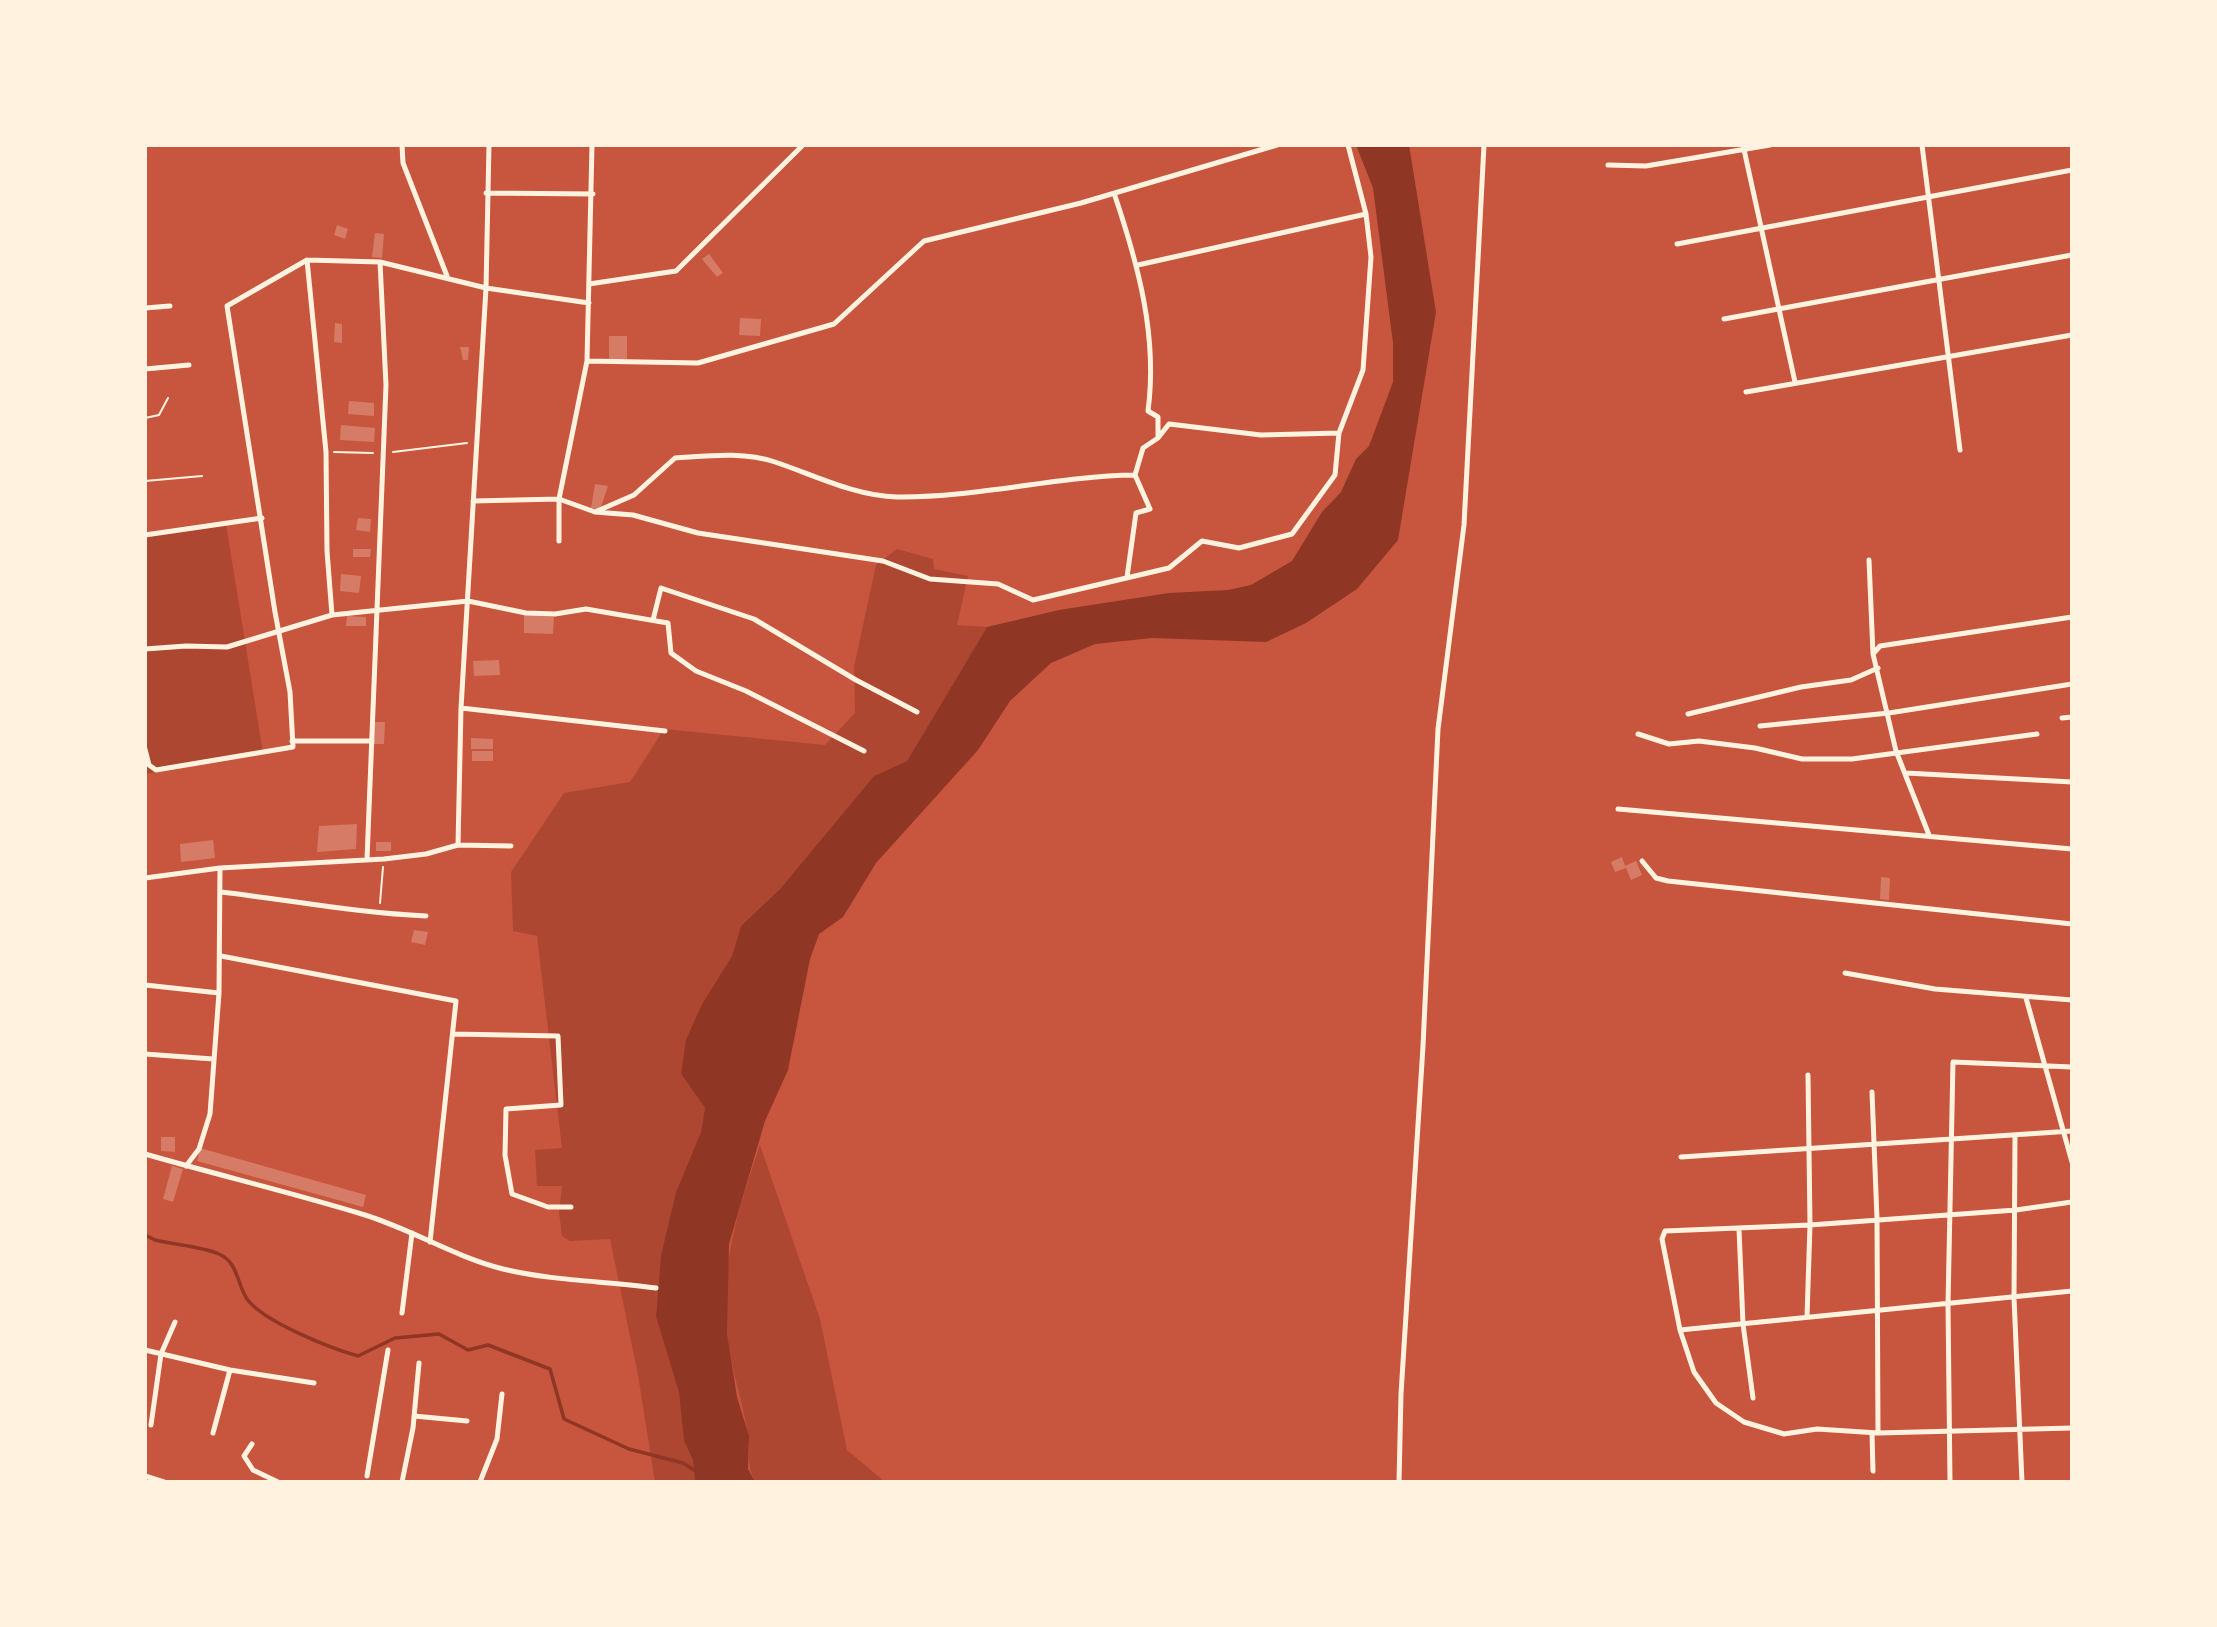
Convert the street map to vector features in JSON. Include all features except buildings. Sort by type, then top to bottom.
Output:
[{"type":"street","points":[[402,145],[403,163],[447,276]]},
{"type":"street","points":[[458,845],[461,708],[486,288],[489,145]]},
{"type":"street","points":[[559,541],[559,499],[587,361],[593,194],[592,145]]},
{"type":"street","points":[[790,145],[797,151]]},
{"type":"street","points":[[589,284],[676,271],[803,145]]},
{"type":"street","points":[[587,361],[698,363],[834,324],[924,241],[1114,193],[1277,145]]},
{"type":"street","points":[[473,501],[559,499],[595,512],[633,515],[698,533],[883,561],[930,579],[998,584],[1033,600],[1169,568],[1202,541],[1239,548],[1292,534],[1335,475],[1339,433],[1363,370],[1371,257],[1366,214],[1348,145]]},
{"type":"street","points":[[1399,1482],[1401,1394],[1423,1046],[1438,729],[1464,524],[1485,145]]},
{"type":"street","points":[[1608,165],[1646,166],[1770,145]]},
{"type":"street","points":[[1922,145],[1960,450]]},
{"type":"street","points":[[1743,148],[1795,382]]},
{"type":"street","points":[[1677,244],[2072,170]]},
{"type":"street","points":[[486,193],[593,194]]},
{"type":"street","points":[[1114,193],[1138,265],[1153,376],[1148,411],[1158,417],[1158,438]]},
{"type":"street","points":[[1138,265],[1366,214]]},
{"type":"street","points":[[1724,319],[2072,255]]},
{"type":"street","points":[[145,749],[149,765],[156,769],[291,749],[290,692],[227,306],[307,260],[380,262],[447,276],[486,288],[589,303]]},
{"type":"street","points":[[307,260],[326,452],[327,551],[332,615]]},
{"type":"street","points":[[367,859],[386,386],[380,262]]},
{"type":"street","points":[[145,308],[170,306]]},
{"type":"street","points":[[1746,392],[2072,335]]},
{"type":"street","points":[[145,369],[190,365]]},
{"type":"street","points":[[1127,577],[1136,513],[1150,509],[1135,475],[1143,448],[1158,438],[1169,424],[1261,435],[1339,433]]},
{"type":"street","points":[[595,512],[634,495],[675,458],[736,455],[773,461],[822,481],[894,497],[963,494],[1092,475],[1135,475]]},
{"type":"street","points":[[145,535],[262,518]]},
{"type":"street","points":[[1869,560],[1873,654],[1896,751],[1929,835]]},
{"type":"street","points":[[653,621],[661,587],[742,615],[917,712]]},
{"type":"street","points":[[145,649],[227,647],[332,615],[468,601],[526,613],[555,614],[586,609],[668,624],[671,653],[696,671],[746,691],[864,751]]},
{"type":"street","points":[[1873,654],[1880,646],[2072,617]]},
{"type":"street","points":[[1688,714],[1801,687],[1851,680],[1878,668]]},
{"type":"street","points":[[1760,726],[1889,713],[2072,684]]},
{"type":"street","points":[[461,708],[665,732]]},
{"type":"street","points":[[2062,718],[2072,717]]},
{"type":"street","points":[[1638,734],[1669,744],[1699,741],[1755,748],[1802,759],[1852,759],[2037,734]]},
{"type":"street","points":[[292,741],[372,741]]},
{"type":"street","points":[[1906,773],[2072,782]]},
{"type":"street","points":[[1618,809],[2072,849]]},
{"type":"street","points":[[145,878],[220,868],[384,859],[426,854],[458,845],[511,846]]},
{"type":"street","points":[[1642,861],[1656,878],[2072,924]]},
{"type":"street","points":[[186,1166],[199,1149],[210,1116],[221,956],[220,868]]},
{"type":"street","points":[[221,892],[309,902],[379,914],[426,916]]},
{"type":"street","points":[[221,956],[454,1000],[457,1006],[430,1242]]},
{"type":"street","points":[[1845,973],[1935,989],[2072,1000]]},
{"type":"street","points":[[145,985],[219,993]]},
{"type":"street","points":[[2026,998],[2043,1068],[2072,1162]]},
{"type":"street","points":[[453,1034],[558,1036],[561,1105],[506,1109],[505,1155],[512,1194],[548,1207],[571,1208]]},
{"type":"street","points":[[145,1054],[213,1059]]},
{"type":"street","points":[[1950,1482],[1948,1304],[1954,1062],[2043,1068],[2072,1067]]},
{"type":"street","points":[[1807,1317],[1810,1225],[1808,1074]]},
{"type":"street","points":[[1872,1092],[1877,1219],[1873,1471]]},
{"type":"street","points":[[1681,1157],[2072,1131]]},
{"type":"street","points":[[2015,1135],[2014,1298],[2022,1482]]},
{"type":"street","points":[[145,1154],[367,1216],[412,1233],[451,1253],[507,1270],[656,1288]]},
{"type":"street","points":[[2072,1202],[2016,1210],[1810,1225],[1665,1231],[1662,1239],[1681,1330],[1694,1372],[1716,1404],[1744,1422],[1784,1434],[1817,1429],[1875,1433],[2072,1428]]},
{"type":"street","points":[[1739,1229],[1743,1324],[1753,1398]]},
{"type":"street","points":[[402,1313],[412,1233]]},
{"type":"street","points":[[1681,1330],[2072,1290]]},
{"type":"street","points":[[151,1425],[161,1354],[175,1322]]},
{"type":"street","points":[[145,1350],[230,1370],[314,1383]]},
{"type":"street","points":[[367,1476],[388,1350]]},
{"type":"street","points":[[402,1482],[414,1416],[419,1363]]},
{"type":"street","points":[[213,1433],[230,1370]]},
{"type":"street","points":[[480,1482],[497,1439],[502,1394]]},
{"type":"street","points":[[414,1416],[467,1421]]},
{"type":"street","points":[[252,1444],[244,1456],[249,1466],[278,1482]]},
{"type":"street","points":[[145,1476],[164,1482]]},
{"type":"path","points":[[145,418],[159,415],[168,398]]},
{"type":"path","points":[[326,452],[383,453],[477,442]]},
{"type":"path","points":[[145,481],[202,476]]},
{"type":"path","points":[[379,914],[384,859]]},
{"type":"shaded area","points":[[1356,145],[1409,145],[1436,312],[1398,540],[1357,589],[1306,623],[1266,642],[1152,638],[1095,644],[1051,663],[1010,701],[978,750],[876,863],[843,917],[819,934],[810,959],[788,1070],[765,1121],[729,1244],[727,1334],[737,1397],[749,1436],[748,1469],[755,1482],[695,1482],[693,1460],[684,1441],[679,1393],[656,1316],[661,1255],[676,1192],[701,1132],[705,1108],[681,1074],[686,1040],[702,1004],[732,956],[741,926],[780,889],[874,776],[907,761],[987,627],[1059,610],[1169,593],[1228,590],[1251,585],[1292,561],[1322,512],[1341,492],[1356,459],[1369,446],[1393,382],[1393,343],[1373,188]]},
{"type":"shaded area","points":[[226,524],[263,753],[145,774],[145,537]]},
{"type":"shaded area","points":[[897,549],[933,559],[934,569],[968,576],[957,625],[987,627],[907,761],[874,776],[780,889],[741,926],[732,956],[702,1004],[681,1074],[705,1108],[701,1132],[676,1192],[661,1255],[656,1315],[679,1393],[684,1441],[693,1460],[695,1482],[655,1482],[638,1375],[610,1239],[570,1241],[562,1236],[559,1212],[562,1186],[537,1186],[535,1150],[562,1148],[537,936],[513,931],[511,872],[564,793],[630,782],[664,729],[825,745],[855,713],[854,667],[876,565]]},
{"type":"shaded area","points":[[760,1145],[820,1319],[847,1450],[885,1482],[755,1482],[752,1476],[749,1441],[731,1360],[725,1310],[728,1262],[733,1238]]},
{"type":"waterway","points":[[145,1235],[155,1240],[219,1254],[230,1262],[247,1299],[256,1308],[298,1333],[358,1356],[395,1338],[439,1334],[468,1350],[488,1345],[550,1369],[564,1419],[629,1449],[683,1463],[697,1472]]}]
